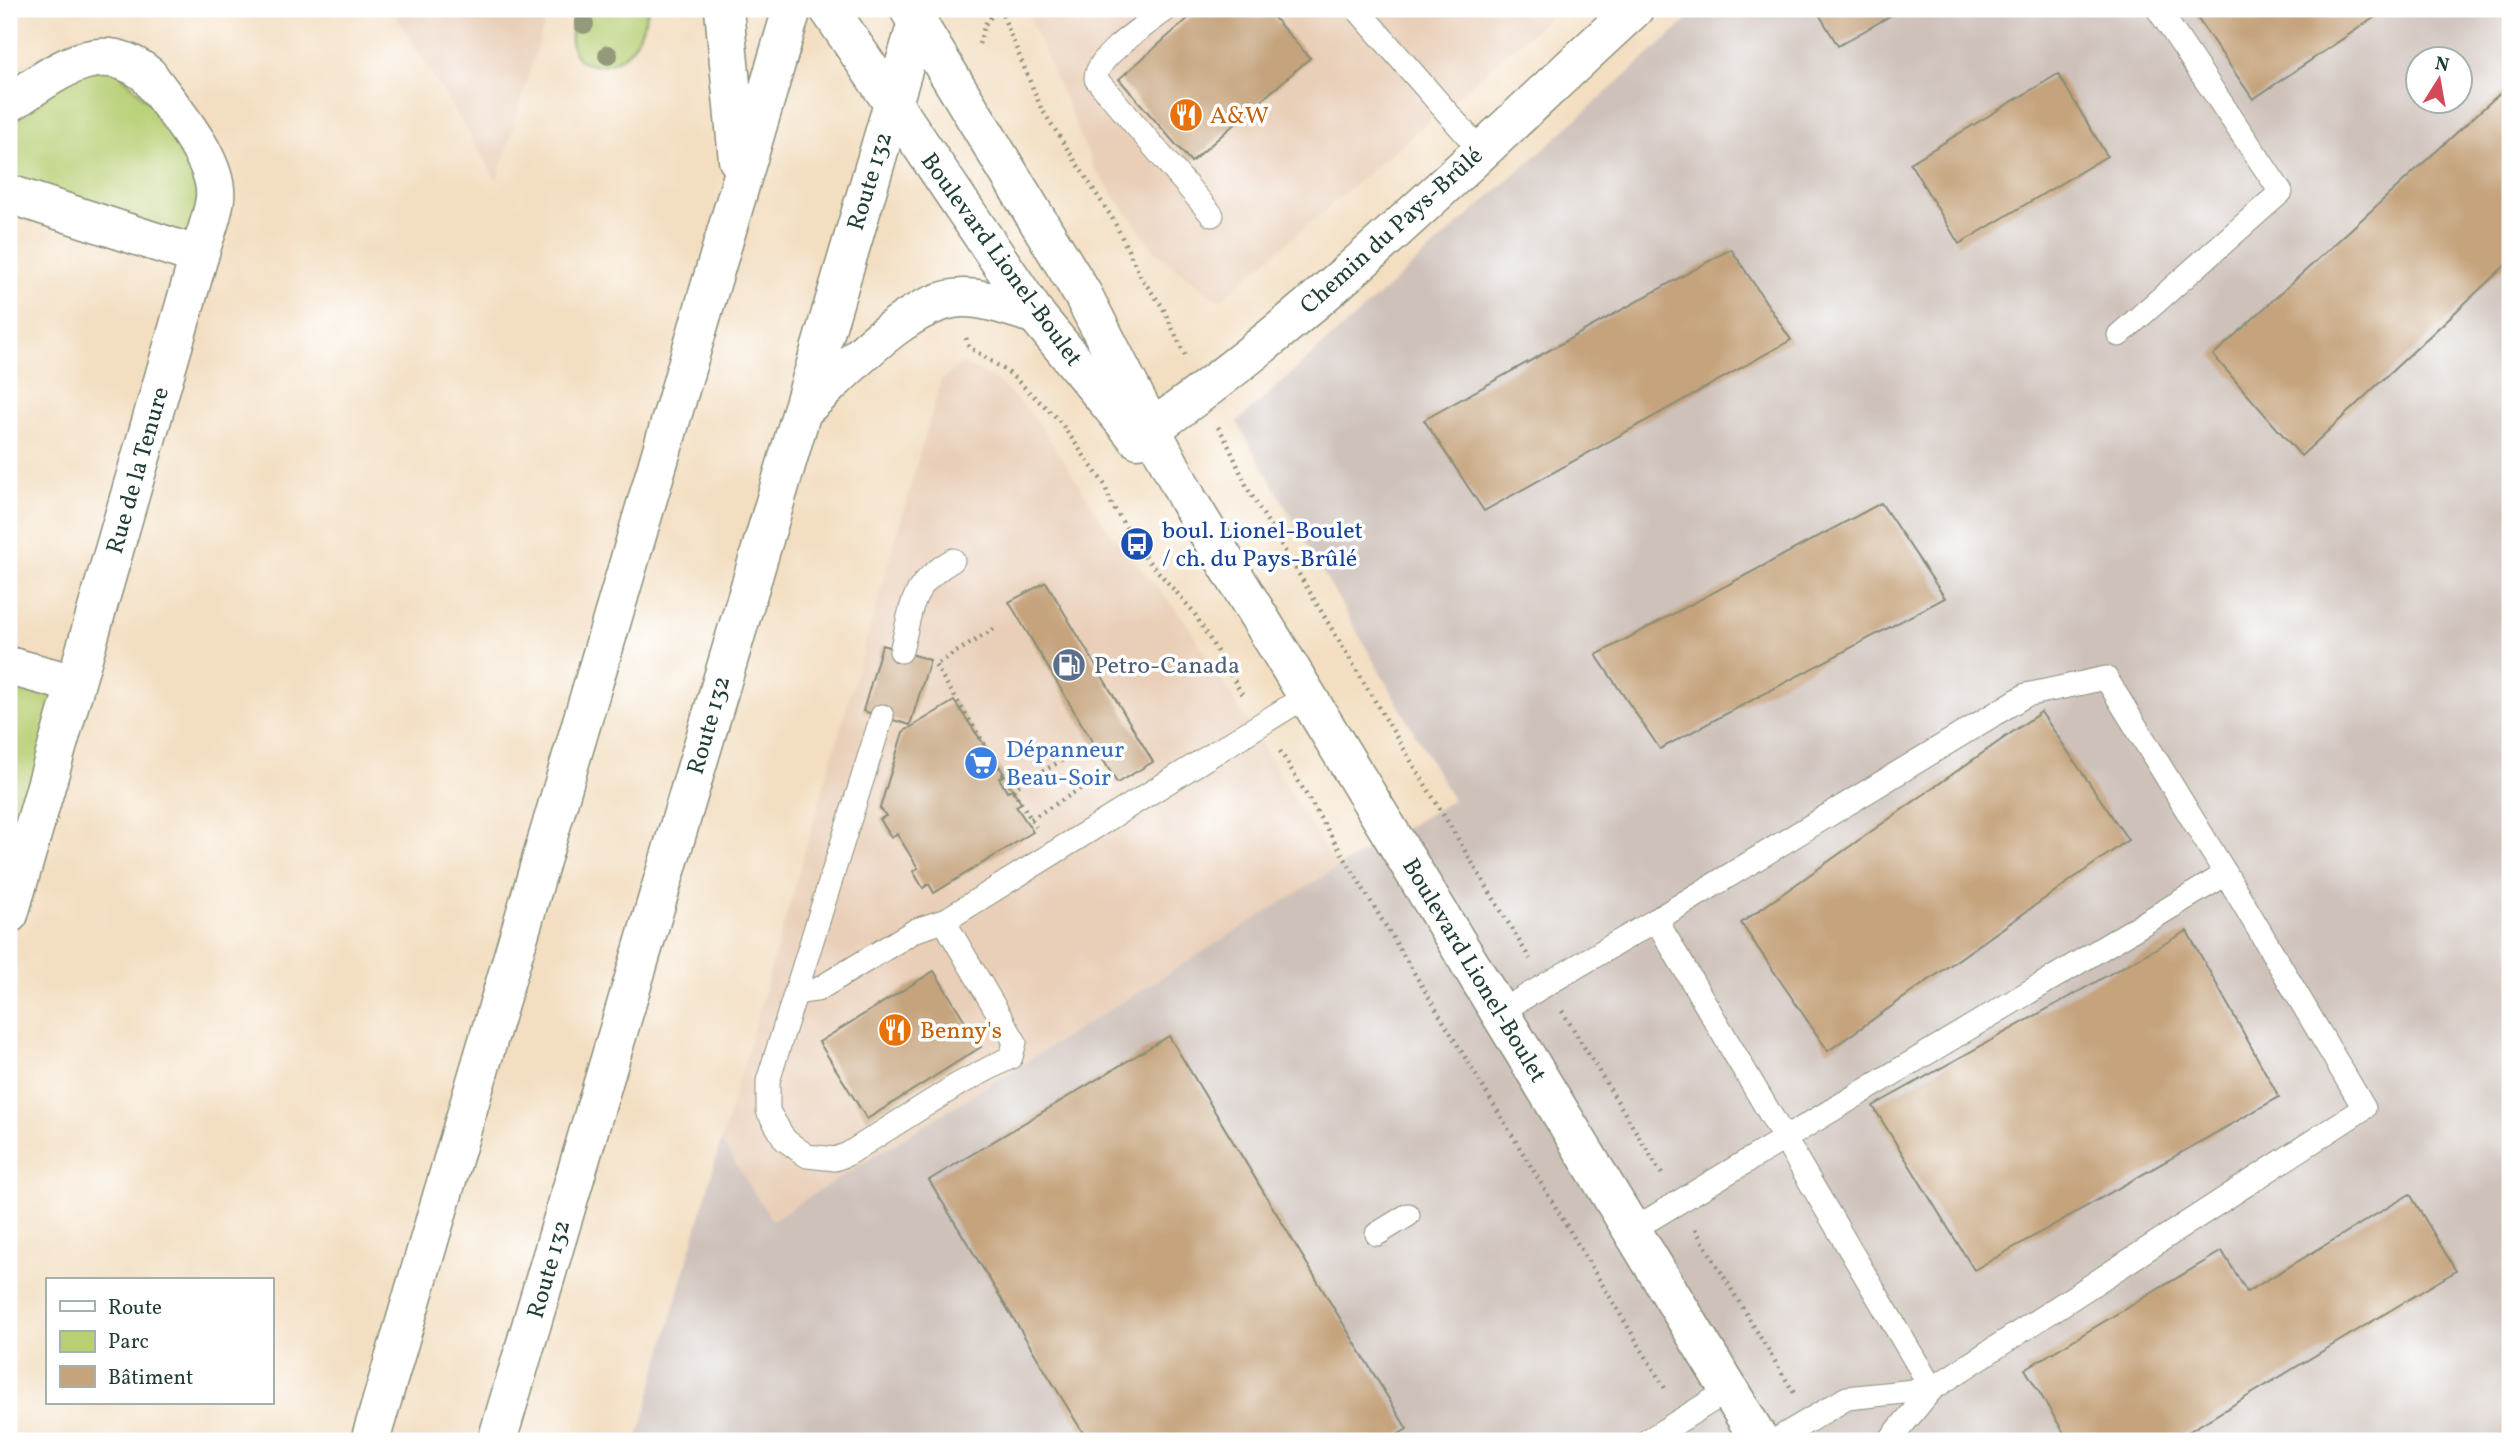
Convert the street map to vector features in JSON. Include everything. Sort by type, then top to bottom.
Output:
[{"type":"main road","points":[[724,9],[740,180]]},
{"type":"main road","points":[[370,1441],[792,9]]},
{"type":"main road","name":"Boulevard Lionel-Boulet","points":[[829,9],[1036,315],[1144,433],[1188,500],[1760,1441]]},
{"type":"main road","name":"Chemin du Pays-Brûlé","points":[[1144,433],[1242,362],[1634,9]]},
{"type":"main road","name":"Boulevard Lionel-Boulet","points":[[916,13],[1083,295],[1144,433]]},
{"type":"main road","name":"Route 132","points":[[497,1441],[802,411],[916,13]]},
{"type":"main road","name":"Rue de la Tenure","points":[[9,103],[86,58],[120,58],[148,75],[208,162],[214,178],[215,197],[9,914]]},
{"type":"main road","points":[[9,194],[199,256]]},
{"type":"main road","points":[[802,411],[904,319],[928,304],[954,299],[980,299],[1036,315]]},
{"type":"main road","points":[[9,666],[75,684]]},
{"type":"lane","points":[[1167,9],[1115,49],[1099,66],[1096,79],[1212,215]]},
{"type":"lane","points":[[1357,9],[1480,150]]},
{"type":"lane","points":[[2119,335],[2281,192],[2158,9]]},
{"type":"lane","points":[[901,651],[919,586],[932,573],[953,560]]},
{"type":"lane","points":[[1501,1011],[2026,695],[2106,678],[2364,1108],[1932,1389],[1889,1441]]},
{"type":"lane","points":[[797,993],[817,990],[916,929],[944,921],[1308,695]]},
{"type":"lane","points":[[882,716],[768,1081],[768,1111],[776,1128],[795,1150],[822,1159],[835,1159],[848,1154],[957,1085],[1011,1057],[1015,1042],[944,921]]},
{"type":"lane","points":[[1632,1230],[2225,874]]},
{"type":"lane","points":[[1656,920],[1932,1389]]},
{"type":"lane","points":[[1377,1234],[1408,1215]]},
{"type":"lane","points":[[1774,1441],[1847,1398],[1932,1389]]},
{"type":"lane","points":[[1647,1441],[1729,1390]]},
{"type":"path","points":[[983,32],[992,13],[999,9],[1041,108],[1114,221],[1142,279],[1162,306]]},
{"type":"path","points":[[965,328],[969,346],[1008,372],[1058,419],[1104,484],[1118,516],[1144,556],[1193,611],[1245,698]]},
{"type":"path","points":[[1230,445],[1235,464],[1249,491],[1534,964]]},
{"type":"path","points":[[994,629],[935,665],[1040,834]]},
{"type":"path","points":[[1280,752],[1663,1385]]},
{"type":"path","points":[[1012,789],[1070,755]]},
{"type":"path","points":[[1031,819],[1088,784]]},
{"type":"path","points":[[1565,1015],[1665,1178]]},
{"type":"path","points":[[1700,1238],[1797,1399]]},
{"type":"shaded area","points":[[392,9],[549,9],[497,180]]},
{"type":"shaded area","points":[[1026,9],[1559,9],[1219,301],[1156,253],[1094,168]]},
{"type":"shaded area","points":[[1700,9],[2510,9],[2510,1441],[637,1441],[721,1141],[772,1220],[1337,868],[1453,800],[1237,422]]},
{"type":"shaded area","points":[[961,363],[998,381],[1036,419],[1111,534],[1184,619],[1337,868],[772,1220],[721,1141],[941,381]]},
{"type":"green space","points":[[575,9],[649,9],[639,36],[625,55],[608,64],[591,65],[583,62],[572,47]]},
{"type":"green space","points":[[103,56],[208,162],[199,256],[9,194],[9,103]]},
{"type":"green space","points":[[9,666],[75,684],[9,914]]},
{"type":"building","points":[[1199,9],[1266,9],[1310,58],[1191,162],[1119,79]]},
{"type":"building","points":[[1816,9],[1902,9],[1838,46]]},
{"type":"building","points":[[2191,9],[2387,9],[2253,99]]},
{"type":"building","points":[[2058,74],[2107,156],[1959,244],[1910,163]]},
{"type":"building","points":[[2510,84],[2510,261],[2301,456],[2213,355]]},
{"type":"building","points":[[1731,249],[1791,340],[1484,511],[1424,420]]},
{"type":"building","points":[[1881,503],[1945,598],[1660,749],[1596,655]]},
{"type":"building","points":[[1046,582],[1153,762],[1117,783],[1009,602]]},
{"type":"building","points":[[882,645],[930,660],[910,725],[863,711]]},
{"type":"building","points":[[954,701],[1005,775],[999,778],[1007,792],[1012,789],[1021,803],[1016,806],[1033,832],[934,893],[929,884],[923,888],[913,871],[918,868],[897,834],[891,837],[880,819],[886,816],[880,808],[903,732]]},
{"type":"building","points":[[2041,712],[2128,840],[1828,1051],[1741,923]]},
{"type":"building","points":[[2187,931],[2279,1097],[1974,1270],[1873,1106]]},
{"type":"building","points":[[934,971],[981,1047],[867,1119],[819,1042]]},
{"type":"building","points":[[1169,1036],[1407,1429],[1388,1441],[1088,1441],[929,1180]]},
{"type":"building","points":[[2410,1194],[2456,1271],[2173,1441],[2069,1441],[2025,1369],[2222,1251],[2247,1292]]},
{"type":"place","name":"A&W","points":[[1186,115]]},
{"type":"place","name":"boul. Lionel-Boulet / ch. du Pays-Brûlé","points":[[1137,544]]},
{"type":"place","name":"Petro-Canada","points":[[1069,665]]},
{"type":"place","name":"Dépanneur Beau-Soir","points":[[981,763]]},
{"type":"place","name":"Benny's","points":[[895,1030]]}]
